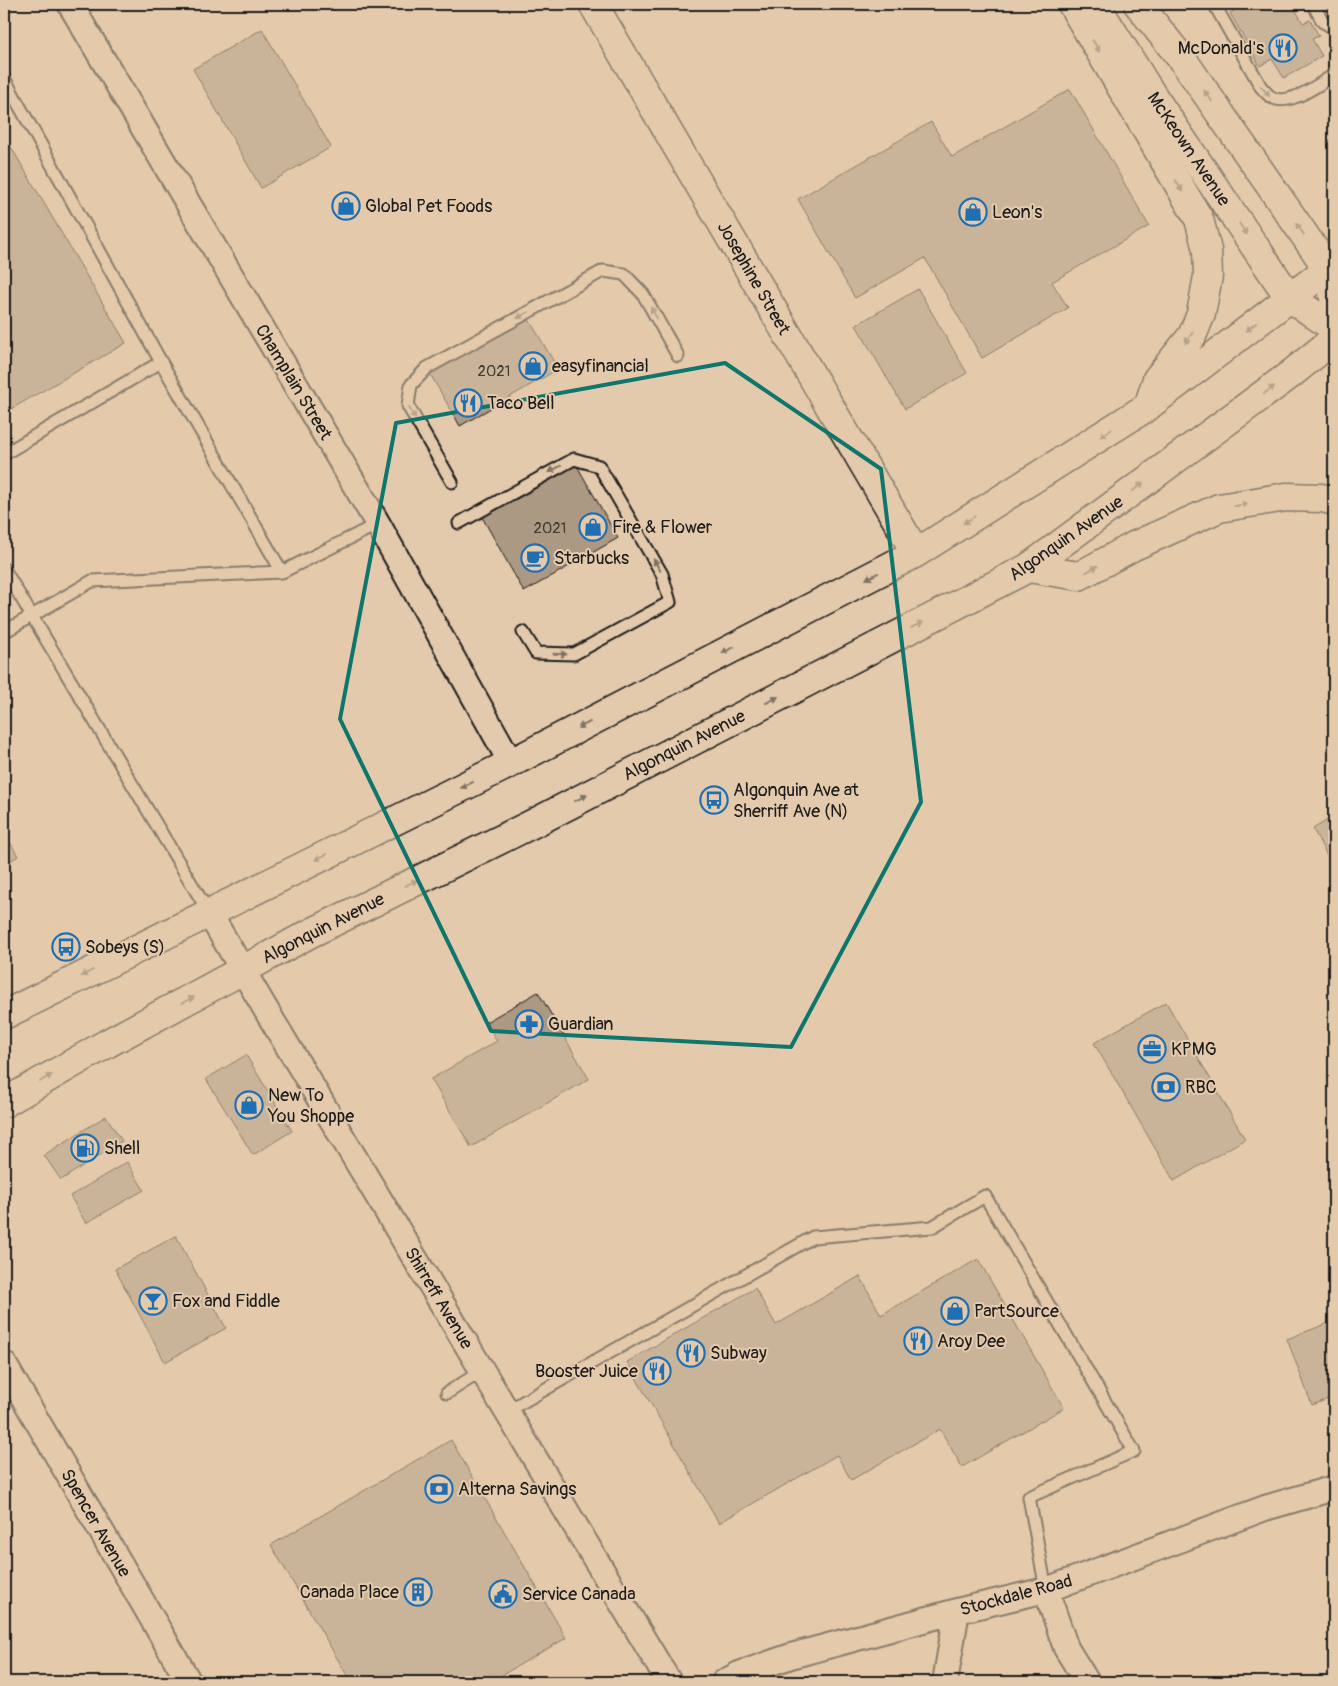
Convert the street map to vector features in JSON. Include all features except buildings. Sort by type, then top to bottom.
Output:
[{"type":"main road","name":"Josephine Street","points":[[593,4],[916,553]]},
{"type":"main road","points":[[1072,4],[1199,219],[1207,250],[1208,276],[1201,314],[1192,336],[1156,379],[1147,407]]},
{"type":"main road","name":"McKeown Avenue","points":[[1085,4],[1104,18],[1152,95],[1289,297]]},
{"type":"main road","points":[[1138,4],[1185,63],[1331,266],[1334,298]]},
{"type":"main road","points":[[4,1015],[511,763],[916,553],[1147,407],[1331,266]]},
{"type":"main road","points":[[1289,297],[1334,328]]},
{"type":"main road","name":"Algonquin Avenue","points":[[4,1102],[108,1043],[309,934],[538,821],[1028,568],[1334,340]]},
{"type":"main road","points":[[1028,568],[1079,576],[1134,546],[1219,508],[1286,497],[1322,498],[1334,501]]},
{"type":"street","name":"Champlain Street","points":[[70,4],[378,524],[511,763]]},
{"type":"street","name":"Shirreff Avenue","points":[[209,913],[670,1682]]},
{"type":"street","name":"Spencer Avenue","points":[[4,1364],[189,1682]]},
{"type":"street","name":"Stockdale Road","points":[[724,1682],[740,1674],[791,1656],[957,1611],[1046,1590],[1265,1508],[1334,1488]]},
{"type":"street","points":[[1046,1590],[1066,1648],[1087,1682]]},
{"type":"street","points":[[945,1682],[957,1611]]},
{"type":"lane","points":[[1214,4],[1261,87],[1270,97],[1289,99],[1298,96],[1334,75]]},
{"type":"lane","points":[[1312,4],[1323,22],[1334,28]]},
{"type":"lane","points":[[4,78],[161,362],[282,572]]},
{"type":"lane","points":[[452,482],[408,406],[411,385],[427,368],[603,270],[624,274],[643,294],[678,356]]},
{"type":"lane","points":[[4,454],[161,362]]},
{"type":"lane","points":[[459,523],[574,459],[599,466],[662,574],[670,602],[574,654],[536,653],[523,632]]},
{"type":"lane","points":[[4,632],[92,581],[282,572],[378,524]]},
{"type":"lane","points":[[4,569],[209,913]]},
{"type":"lane","points":[[507,1411],[814,1237],[932,1227],[985,1196],[1134,1451],[1029,1497],[1046,1590]]},
{"type":"lane","points":[[447,1393],[482,1371]]},
{"type":"highlighted area","points":[[725,363],[881,469],[921,802],[791,1047],[491,1031],[340,719],[396,423]]},
{"type":"place","name":"McDonald's","points":[[1283,48]]},
{"type":"place","name":"Global Pet Foods","points":[[346,206]]},
{"type":"place","name":"Leon's","points":[[973,212]]},
{"type":"place","name":"easyfinancial","points":[[533,366]]},
{"type":"place","name":"Taco Bell","points":[[468,403]]},
{"type":"place","name":"Fire & Flower","points":[[593,527]]},
{"type":"place","name":"Starbucks","points":[[535,558]]},
{"type":"place","name":"Algonquin Ave at Sherriff Ave (N)","points":[[714,800]]},
{"type":"place","name":"Sobeys (S)","points":[[66,947]]},
{"type":"place","name":"Guardian","points":[[529,1024]]},
{"type":"place","name":"KPMG","points":[[1152,1049]]},
{"type":"place","name":"RBC","points":[[1166,1087]]},
{"type":"place","name":"New To You Shoppe","points":[[249,1105]]},
{"type":"place","name":"Shell","points":[[85,1148]]},
{"type":"place","name":"Fox and Fiddle","points":[[153,1301]]},
{"type":"place","name":"PartSource","points":[[955,1311]]},
{"type":"place","name":"Aroy Dee","points":[[918,1341]]},
{"type":"place","name":"Subway","points":[[691,1353]]},
{"type":"place","name":"Booster Juice","points":[[657,1371]]},
{"type":"place","name":"Alterna Savings","points":[[439,1489]]},
{"type":"place","name":"Canada Place","points":[[418,1592]]},
{"type":"place","name":"Service Canada","points":[[503,1594]]}]
